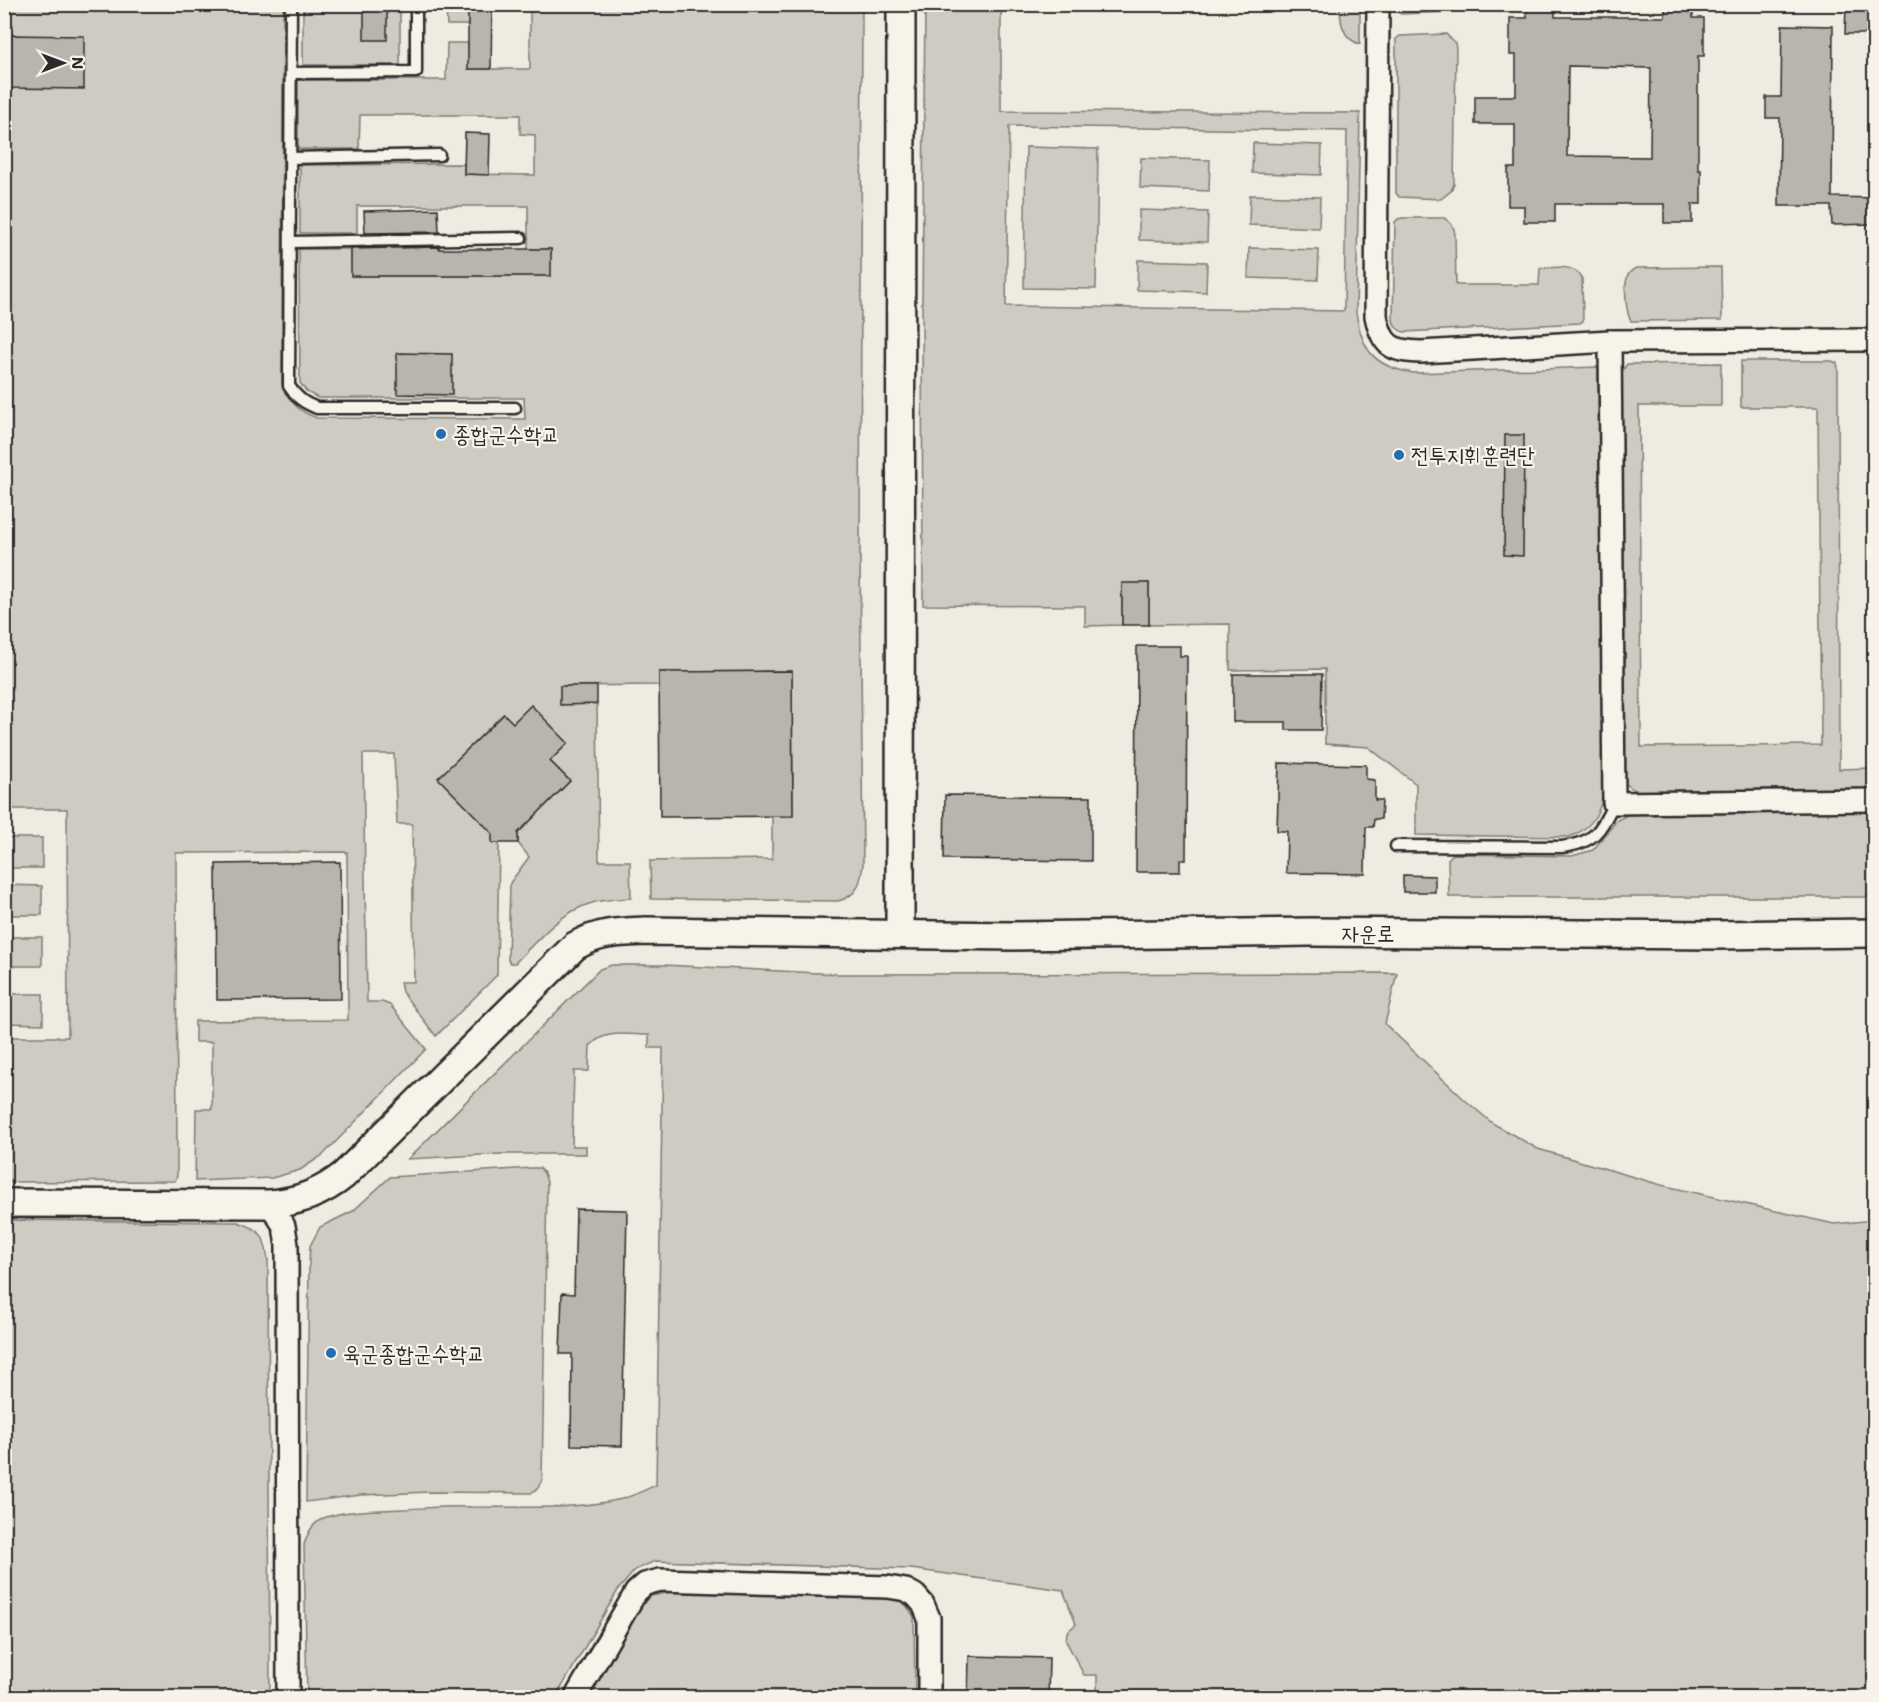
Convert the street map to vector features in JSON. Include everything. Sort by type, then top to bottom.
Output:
[{"type":"street","points":[[900,934],[901,4]]},
{"type":"street","points":[[1378,4],[1376,316],[1380,334],[1390,347],[1402,352],[1421,352],[1610,341],[1875,340]]},
{"type":"street","points":[[1610,341],[1614,803],[1875,800]]},
{"type":"street","name":"자운로","points":[[4,1203],[270,1204],[290,1202],[321,1191],[344,1175],[575,946],[589,937],[606,933],[645,931],[1023,936],[1322,932],[1717,935],[1875,933]]},
{"type":"street","points":[[286,1237],[305,1209],[321,1191]]},
{"type":"street","points":[[270,1204],[280,1218],[286,1237],[288,1698]]},
{"type":"street","points":[[574,1698],[636,1592],[645,1584],[660,1580],[888,1587],[906,1590],[915,1595],[923,1604],[929,1618],[929,1698]]},
{"type":"lane","points":[[291,4],[289,386],[305,404],[317,408],[515,408]]},
{"type":"lane","points":[[291,73],[416,72],[416,4]]},
{"type":"lane","points":[[290,158],[440,155]]},
{"type":"lane","points":[[291,242],[521,238]]},
{"type":"lane","points":[[1396,846],[1562,847],[1575,845],[1584,843],[1593,836],[1603,824],[1614,803]]},
{"type":"shaded area","points":[[1397,4],[1454,5],[1445,12],[1401,14],[1397,11]]},
{"type":"shaded area","name":"종합군수학교","points":[[4,5],[283,5],[282,383],[288,396],[299,409],[317,418],[525,419],[524,398],[318,398],[307,392],[300,383],[299,249],[351,249],[352,276],[550,276],[551,249],[528,249],[528,206],[357,206],[357,233],[300,233],[300,165],[464,164],[464,174],[535,175],[535,135],[520,134],[520,115],[360,115],[359,149],[298,149],[298,80],[446,80],[447,43],[468,43],[469,69],[530,69],[530,5],[862,5],[860,556],[863,864],[857,887],[850,896],[838,901],[651,899],[650,861],[772,859],[772,816],[793,815],[792,671],[659,672],[659,685],[560,686],[597,704],[599,861],[630,861],[631,898],[599,901],[567,914],[515,963],[510,963],[508,960],[510,883],[529,857],[518,843],[518,833],[570,781],[503,714],[439,778],[499,843],[497,975],[436,1036],[402,992],[400,982],[414,982],[412,824],[397,824],[394,754],[363,754],[367,1002],[382,1002],[390,1005],[426,1049],[323,1155],[300,1170],[272,1178],[195,1181],[196,1109],[212,1109],[212,1042],[195,1042],[195,1021],[348,1020],[347,852],[176,853],[177,1176],[175,1181],[5,1182],[5,1037],[68,1037],[67,809],[5,809]]},
{"type":"shaded area","points":[[303,5],[400,5],[400,65],[303,65]]},
{"type":"shaded area","points":[[446,5],[468,5],[468,25],[447,25]]},
{"type":"shaded area","points":[[925,5],[1001,5],[1001,111],[1360,113],[1356,312],[1362,337],[1372,355],[1389,366],[1414,373],[1598,367],[1603,794],[1596,815],[1588,826],[1569,837],[1416,835],[1416,784],[1368,747],[1325,744],[1325,669],[1230,670],[1230,624],[1149,625],[1149,583],[1122,584],[1122,625],[1085,626],[1085,606],[923,605],[922,306]],"holes":[[[1009,126],[1347,131],[1344,311],[1006,306]]]},
{"type":"shaded area","points":[[1340,5],[1360,5],[1360,44],[1349,38],[1343,29]]},
{"type":"shaded area","points":[[1446,34],[1455,43],[1456,49],[1454,184],[1451,191],[1441,199],[1399,197],[1396,193],[1396,39],[1400,36]]},
{"type":"shaded area","points":[[1253,143],[1322,145],[1321,175],[1252,173]]},
{"type":"shaded area","points":[[1026,147],[1098,149],[1096,289],[1024,288]]},
{"type":"shaded area","points":[[1141,158],[1210,160],[1209,191],[1140,188]]},
{"type":"shaded area","points":[[1250,195],[1320,197],[1319,228],[1249,225]]},
{"type":"shaded area","points":[[1139,210],[1208,212],[1207,242],[1139,240]]},
{"type":"shaded area","points":[[1402,218],[1444,218],[1449,221],[1455,234],[1456,285],[1539,285],[1540,268],[1570,268],[1582,279],[1583,321],[1580,323],[1404,332],[1400,330],[1393,320],[1395,222]]},
{"type":"shaded area","points":[[1249,248],[1319,250],[1318,280],[1248,278]]},
{"type":"shaded area","points":[[1138,260],[1207,262],[1206,292],[1137,290]]},
{"type":"shaded area","points":[[1721,267],[1722,320],[1631,321],[1627,307],[1626,288],[1630,272],[1636,268]]},
{"type":"shaded area","points":[[1741,361],[1832,361],[1837,363],[1839,769],[1873,768],[1874,753],[1874,793],[1648,793],[1630,787],[1618,772],[1621,373],[1627,364],[1721,363],[1721,406],[1639,406],[1641,747],[1821,745],[1818,407],[1741,407]]},
{"type":"shaded area","points":[[1874,808],[1874,897],[1449,897],[1448,859],[1453,854],[1572,856],[1593,850],[1617,820],[1640,811]]},
{"type":"shaded area","points":[[5,838],[42,838],[42,868],[5,868]]},
{"type":"shaded area","points":[[5,885],[42,886],[42,915],[5,915]]},
{"type":"shaded area","points":[[5,937],[42,937],[42,966],[5,966]]},
{"type":"shaded area","points":[[612,965],[664,965],[838,974],[1397,973],[1385,1024],[1492,1123],[1538,1149],[1661,1185],[1834,1224],[1874,1220],[1874,1697],[1097,1697],[1097,1675],[1084,1675],[1066,1641],[1067,1632],[1076,1624],[1063,1590],[911,1569],[655,1561],[635,1570],[618,1590],[556,1697],[307,1697],[304,1545],[312,1528],[321,1519],[344,1513],[374,1510],[585,1505],[622,1499],[656,1485],[663,1048],[649,1048],[649,1035],[625,1034],[603,1037],[590,1046],[589,1071],[574,1071],[572,1146],[586,1146],[586,1154],[500,1154],[408,1159],[600,969]]},
{"type":"shaded area","points":[[5,994],[43,994],[43,1024],[5,1023]]},
{"type":"shaded area","points":[[540,1168],[547,1182],[542,1480],[538,1488],[531,1493],[430,1492],[361,1495],[306,1502],[309,1263],[310,1246],[320,1227],[353,1211],[390,1177]]},
{"type":"shaded area","points":[[5,1220],[238,1222],[253,1228],[261,1235],[268,1260],[270,1697],[5,1697]]},
{"type":"shaded area","points":[[671,1592],[898,1600],[906,1605],[914,1617],[915,1697],[588,1698],[642,1604],[651,1596]]},
{"type":"building","points":[[364,4],[387,4],[387,40],[364,40]]},
{"type":"building","points":[[468,4],[492,4],[491,69],[468,69]]},
{"type":"building","points":[[1527,4],[1555,4],[1555,17],[1665,17],[1665,4],[1693,4],[1693,18],[1704,18],[1704,56],[1698,56],[1698,170],[1701,170],[1701,204],[1692,204],[1692,223],[1664,223],[1664,204],[1555,204],[1555,222],[1524,222],[1524,206],[1508,206],[1508,168],[1515,168],[1515,124],[1475,124],[1475,96],[1516,96],[1516,55],[1510,55],[1510,18],[1527,18]],"holes":[[[1568,66],[1651,68],[1650,157],[1567,156]]]},
{"type":"building","points":[[1846,6],[1875,6],[1875,34],[1845,34]]},
{"type":"building","points":[[1782,25],[1833,26],[1832,197],[1875,198],[1875,224],[1832,225],[1831,206],[1779,206],[1780,118],[1766,118],[1766,97],[1781,97]]},
{"type":"building","points":[[5,35],[84,36],[84,89],[5,88]]},
{"type":"building","points":[[465,133],[490,134],[489,175],[464,174]]},
{"type":"building","points":[[438,209],[439,232],[365,233],[364,211]]},
{"type":"building","points":[[439,247],[439,249],[551,249],[551,276],[351,276],[351,249]]},
{"type":"building","points":[[397,353],[452,354],[452,395],[397,394]]},
{"type":"building","points":[[1505,435],[1524,435],[1523,556],[1504,555]]},
{"type":"building","points":[[1122,583],[1149,583],[1149,625],[1122,625]]},
{"type":"building","points":[[1137,646],[1180,646],[1180,656],[1187,656],[1186,860],[1180,860],[1180,872],[1136,872]]},
{"type":"building","points":[[792,671],[793,816],[660,817],[659,672]]},
{"type":"building","points":[[1233,674],[1322,674],[1321,730],[1286,730],[1286,722],[1233,722]]},
{"type":"building","points":[[560,686],[597,686],[597,704],[560,705]]},
{"type":"building","points":[[531,705],[568,743],[550,761],[570,781],[518,833],[518,843],[492,843],[492,833],[438,778],[504,714],[513,723]]},
{"type":"building","points":[[1279,763],[1366,765],[1366,779],[1375,780],[1375,800],[1382,800],[1381,819],[1374,819],[1373,827],[1366,827],[1365,874],[1286,873],[1287,831],[1277,831]]},
{"type":"building","points":[[945,795],[1091,797],[1091,861],[944,859]]},
{"type":"building","points":[[340,862],[341,999],[217,1000],[216,864]]},
{"type":"building","points":[[1403,875],[1435,876],[1435,892],[1403,892]]},
{"type":"building","points":[[576,1209],[627,1210],[622,1446],[571,1445],[572,1354],[560,1354],[562,1293],[574,1294]]},
{"type":"building","points":[[969,1656],[1049,1658],[1048,1698],[968,1698]]},
{"type":"place","name":"종합군수학교","points":[[441,434]]},
{"type":"place","name":"전투지휘훈련단","points":[[1399,455]]},
{"type":"place","name":"육군종합군수학교","points":[[331,1353]]}]
